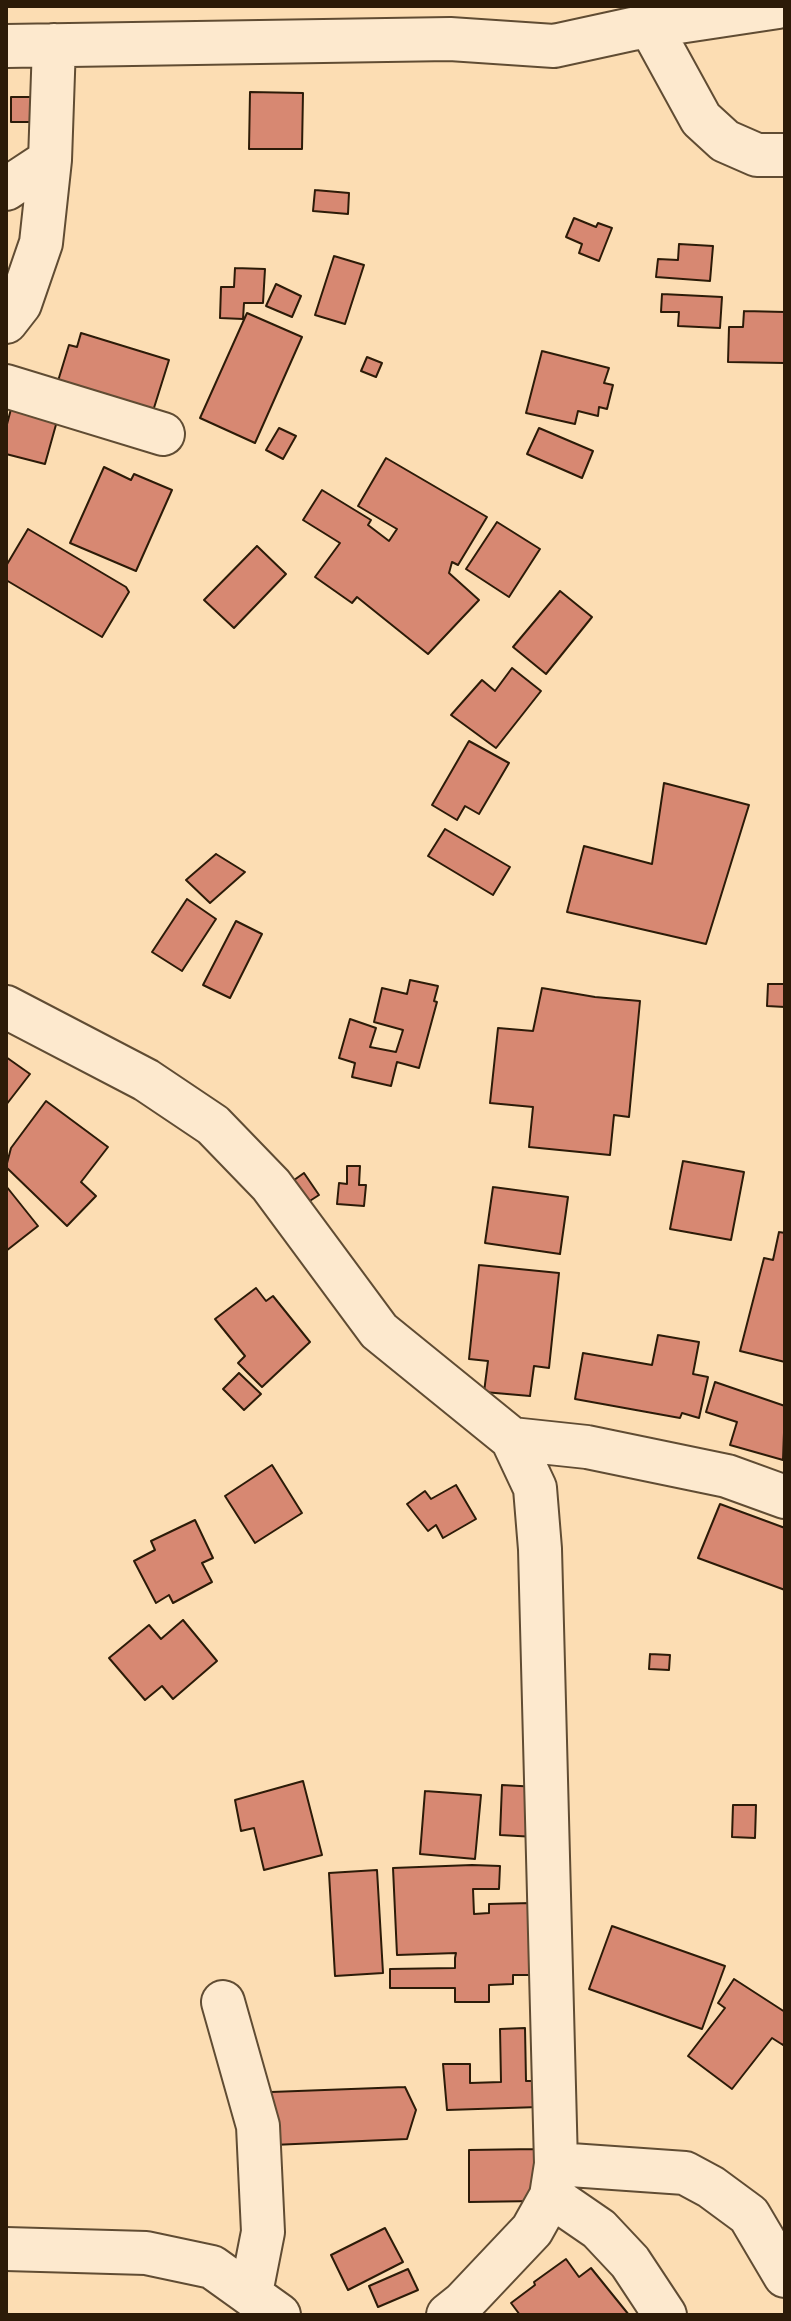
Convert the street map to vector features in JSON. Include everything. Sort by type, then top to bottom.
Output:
[{"type":"street","points":[[6,46],[450,39],[554,46],[641,28],[780,10]]},
{"type":"street","points":[[6,46],[641,28]]},
{"type":"street","points":[[641,28],[701,119],[725,141],[757,155],[785,155]]},
{"type":"street","points":[[6,322],[20,304],[41,243],[50,160],[54,45]]},
{"type":"street","points":[[6,189],[50,160]]},
{"type":"street","points":[[6,386],[163,434]]},
{"type":"street","points":[[6,1007],[146,1080],[213,1125],[271,1185],[379,1331],[512,1439],[535,1488],[540,1549],[553,2180],[532,2230],[448,2315]]},
{"type":"street","points":[[512,1439],[587,1447],[727,1476],[785,1497]]},
{"type":"street","points":[[223,2002],[258,2126],[265,2304]]},
{"type":"street","points":[[553,2180],[685,2173],[711,2187],[749,2215],[785,2276]]},
{"type":"street","points":[[553,2180],[630,2262],[665,2315]]},
{"type":"street","points":[[6,2249],[146,2253],[212,2267],[265,2304]]},
{"type":"building","points":[[250,92],[303,93],[302,149],[249,149]]},
{"type":"building","points":[[11,97],[31,97],[31,122],[11,122]]},
{"type":"building","points":[[315,190],[349,193],[348,214],[313,211]]},
{"type":"building","points":[[574,218],[596,227],[598,223],[612,228],[599,261],[579,253],[582,244],[566,237]]},
{"type":"building","points":[[679,244],[713,246],[710,281],[656,277],[658,259],[678,260]]},
{"type":"building","points":[[334,256],[364,265],[345,324],[315,315]]},
{"type":"building","points":[[235,268],[265,269],[263,303],[244,303],[243,319],[220,318],[221,287],[234,287]]},
{"type":"building","points":[[276,284],[301,296],[292,317],[266,306]]},
{"type":"building","points":[[662,294],[722,297],[720,328],[678,326],[679,312],[661,312]]},
{"type":"building","points":[[744,311],[785,312],[785,363],[728,362],[729,327],[743,327]]},
{"type":"building","points":[[247,313],[302,337],[255,443],[200,418]]},
{"type":"building","points":[[81,333],[169,360],[153,411],[58,381],[69,345],[77,347]]},
{"type":"building","points":[[542,351],[609,368],[604,383],[613,385],[607,409],[599,407],[598,416],[578,411],[575,424],[526,413]]},
{"type":"building","points":[[367,357],[382,363],[376,377],[361,371]]},
{"type":"building","points":[[11,409],[57,421],[45,464],[6,454],[6,428]]},
{"type":"building","points":[[279,428],[296,436],[283,459],[266,450]]},
{"type":"building","points":[[539,428],[593,451],[582,478],[527,454]]},
{"type":"building","points":[[386,458],[487,517],[458,565],[452,562],[449,573],[479,600],[428,654],[357,597],[352,603],[315,577],[340,543],[303,520],[322,490],[371,520],[368,525],[389,541],[397,529],[358,506]]},
{"type":"building","points":[[104,467],[131,480],[134,474],[172,490],[136,571],[70,543]]},
{"type":"building","points":[[497,522],[540,549],[509,597],[466,569]]},
{"type":"building","points":[[28,529],[126,587],[129,592],[102,637],[6,580],[6,566]]},
{"type":"building","points":[[257,546],[286,574],[234,628],[204,600]]},
{"type":"building","points":[[560,591],[592,617],[546,674],[513,647]]},
{"type":"building","points":[[512,668],[541,691],[496,748],[451,715],[482,680],[495,691]]},
{"type":"building","points":[[469,741],[509,763],[479,814],[465,806],[457,820],[432,805]]},
{"type":"building","points":[[664,783],[749,805],[706,944],[567,912],[584,846],[652,864]]},
{"type":"building","points":[[445,829],[510,867],[493,895],[428,856]]},
{"type":"building","points":[[216,854],[245,872],[210,903],[186,880]]},
{"type":"building","points":[[187,899],[216,919],[182,971],[152,952]]},
{"type":"building","points":[[236,921],[262,934],[230,998],[203,985]]},
{"type":"building","points":[[410,980],[438,986],[434,1001],[437,1002],[419,1068],[397,1062],[391,1086],[352,1077],[355,1063],[339,1058],[350,1019],[376,1028],[370,1047],[396,1052],[403,1030],[374,1022],[382,988],[407,994]]},
{"type":"building","points":[[768,984],[785,984],[785,1007],[767,1006]]},
{"type":"building","points":[[542,988],[640,1001],[629,1117],[614,1115],[610,1155],[529,1147],[533,1107],[490,1103],[498,1028],[533,1031]]},
{"type":"building","points":[[6,1057],[30,1074],[6,1105]]},
{"type":"building","points":[[46,1101],[108,1147],[81,1182],[96,1196],[67,1226],[6,1167],[11,1148]]},
{"type":"building","points":[[683,1161],[744,1172],[731,1240],[670,1229]]},
{"type":"building","points":[[347,1166],[360,1166],[359,1185],[366,1185],[364,1206],[337,1204],[339,1183],[347,1184]]},
{"type":"building","points":[[304,1173],[319,1195],[302,1206],[287,1185]]},
{"type":"building","points":[[6,1186],[38,1226],[6,1251]]},
{"type":"building","points":[[493,1187],[568,1197],[560,1254],[485,1243]]},
{"type":"building","points":[[779,1232],[785,1233],[785,1362],[740,1351],[764,1258],[773,1260]]},
{"type":"building","points":[[479,1265],[559,1273],[549,1368],[534,1366],[530,1396],[484,1392],[488,1361],[469,1359]]},
{"type":"building","points":[[256,1288],[266,1301],[273,1296],[310,1342],[262,1387],[238,1363],[245,1356],[215,1319]]},
{"type":"building","points":[[658,1335],[699,1342],[693,1374],[708,1377],[699,1418],[682,1413],[680,1418],[575,1399],[583,1353],[652,1365]]},
{"type":"building","points":[[239,1373],[261,1394],[244,1410],[223,1389]]},
{"type":"building","points":[[715,1382],[785,1406],[783,1460],[730,1445],[737,1422],[706,1412]]},
{"type":"building","points":[[272,1465],[302,1513],[255,1543],[225,1496]]},
{"type":"building","points":[[456,1485],[476,1519],[443,1538],[436,1525],[428,1531],[407,1504],[425,1491],[431,1499]]},
{"type":"building","points":[[720,1504],[785,1528],[785,1590],[698,1558]]},
{"type":"building","points":[[195,1520],[213,1558],[202,1563],[212,1582],[173,1603],[169,1595],[156,1603],[134,1561],[155,1550],[151,1541]]},
{"type":"building","points":[[183,1620],[217,1661],[173,1699],[162,1686],[145,1700],[109,1658],[149,1625],[161,1639]]},
{"type":"building","points":[[650,1654],[670,1655],[669,1670],[649,1669]]},
{"type":"building","points":[[303,1781],[322,1855],[264,1870],[254,1828],[241,1831],[235,1800]]},
{"type":"building","points":[[502,1785],[538,1787],[536,1837],[500,1835]]},
{"type":"building","points":[[425,1791],[481,1795],[475,1859],[420,1854]]},
{"type":"building","points":[[733,1805],[756,1805],[755,1838],[732,1837]]},
{"type":"building","points":[[500,1866],[499,1889],[473,1889],[474,1914],[489,1913],[489,1904],[532,1903],[534,1975],[513,1975],[513,1984],[489,1985],[489,2002],[455,2002],[455,1988],[390,1988],[390,1969],[455,1968],[456,1953],[397,1955],[393,1868]]},
{"type":"building","points":[[377,1870],[383,1973],[335,1976],[329,1873]]},
{"type":"building","points":[[612,1926],[725,1966],[702,2029],[589,1989]]},
{"type":"building","points":[[734,1979],[785,2012],[785,2041],[783,2045],[772,2038],[732,2089],[688,2056],[725,2008],[718,2003]]},
{"type":"building","points":[[525,2028],[526,2081],[538,2081],[539,2107],[447,2110],[443,2064],[470,2064],[470,2083],[501,2082],[500,2029]]},
{"type":"building","points":[[405,2087],[416,2110],[407,2139],[273,2145],[271,2092]]},
{"type":"building","points":[[537,2149],[538,2201],[469,2202],[469,2150]]},
{"type":"building","points":[[385,2228],[403,2262],[348,2290],[331,2255]]},
{"type":"building","points":[[566,2259],[579,2277],[591,2268],[629,2315],[520,2315],[511,2303]]},
{"type":"building","points":[[408,2269],[418,2290],[378,2307],[369,2286]]}]
